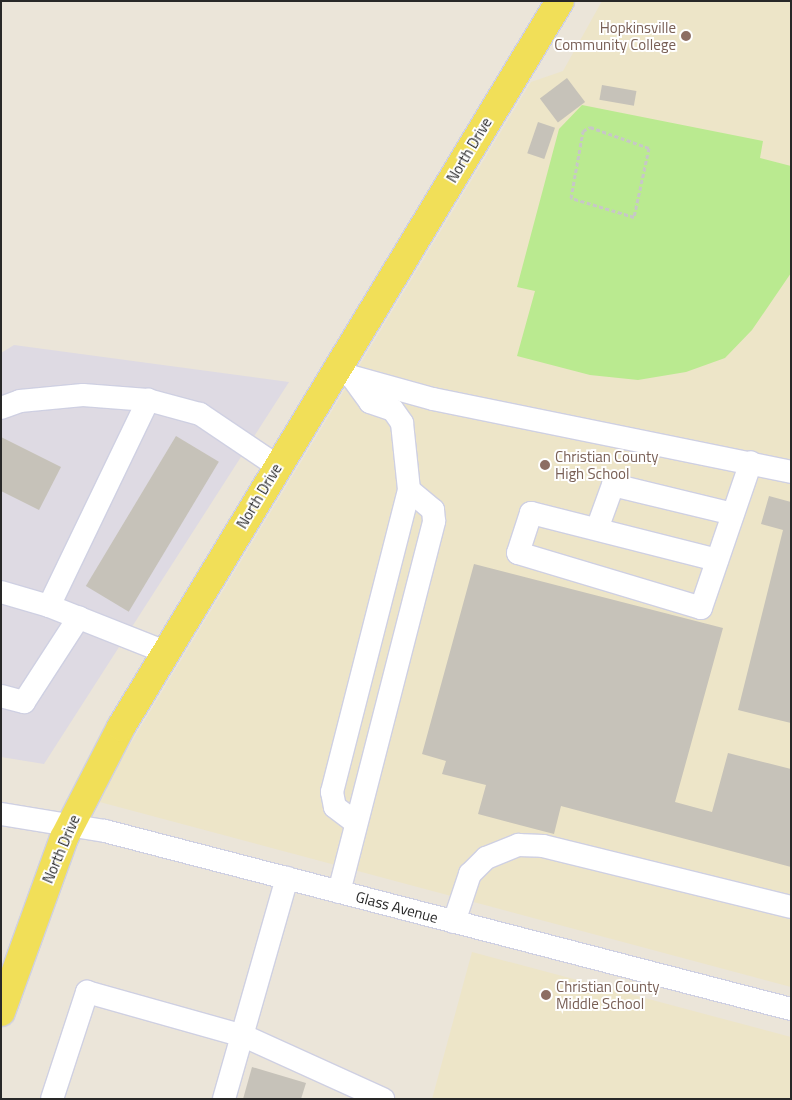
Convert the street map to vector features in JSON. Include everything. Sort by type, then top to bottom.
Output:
[{"type":"main road","name":"North Drive","points":[[1,1012],[33,915],[70,824],[166,652],[277,466],[344,373],[560,1]]},
{"type":"street","points":[[344,373],[433,400],[751,462],[791,472]]},
{"type":"street","points":[[344,373],[370,402],[393,410],[402,423],[409,490],[332,792],[335,807],[356,822]]},
{"type":"street","points":[[1,408],[20,401],[83,395],[148,400],[200,414],[277,466]]},
{"type":"street","points":[[49,606],[148,400]]},
{"type":"street","points":[[717,560],[532,512],[518,553],[701,608],[751,462]]},
{"type":"street","points":[[597,529],[613,484],[733,514]]},
{"type":"street","points":[[339,892],[434,521],[433,510],[409,490]]},
{"type":"street","points":[[1,592],[49,606],[166,652]]},
{"type":"street","points":[[1,696],[24,702],[79,617]]},
{"type":"street","name":"Glass Avenue","points":[[1,814],[70,824],[287,878],[791,1009]]},
{"type":"street","points":[[454,922],[470,874],[486,858],[518,845],[543,846],[791,907]]},
{"type":"street","points":[[224,1099],[244,1036],[287,878]]},
{"type":"street","points":[[52,1099],[86,992],[244,1036],[384,1099]]},
{"type":"path","points":[[590,127],[649,148],[634,217],[571,198],[583,131],[590,127]]},
{"type":"shaded area","name":"Christian County High School","points":[[602,1],[791,1],[791,987],[96,801],[531,82],[563,71]]},
{"type":"shaded area","points":[[14,345],[289,382],[44,764],[1,757],[1,353]]},
{"type":"shaded area","name":"Christian County Middle School","points":[[472,952],[791,1037],[791,1099],[432,1099]]},
{"type":"green space","points":[[582,105],[763,141],[760,158],[791,166],[791,273],[752,330],[725,358],[686,372],[638,380],[590,375],[517,356],[535,291],[517,287],[559,129]]},
{"type":"building","points":[[567,78],[585,102],[558,122],[540,98]]},
{"type":"building","points":[[602,85],[636,91],[634,106],[599,100]]},
{"type":"building","points":[[538,122],[555,128],[544,159],[527,153]]},
{"type":"building","points":[[176,436],[219,462],[129,612],[86,586]]},
{"type":"building","points":[[1,437],[61,467],[39,510],[1,491]]},
{"type":"building","points":[[769,496],[791,502],[791,723],[738,710],[783,530],[761,524]]},
{"type":"building","points":[[474,564],[723,628],[675,802],[712,812],[728,753],[791,769],[791,867],[561,806],[554,834],[478,814],[486,785],[442,774],[446,761],[422,754]]},
{"type":"building","points":[[252,1067],[306,1083],[301,1099],[243,1099]]},
{"type":"place","name":"Hopkinsville Community College","points":[[686,36]]},
{"type":"place","name":"Christian County High School","points":[[545,465]]},
{"type":"place","name":"Christian County Middle School","points":[[546,995]]}]
